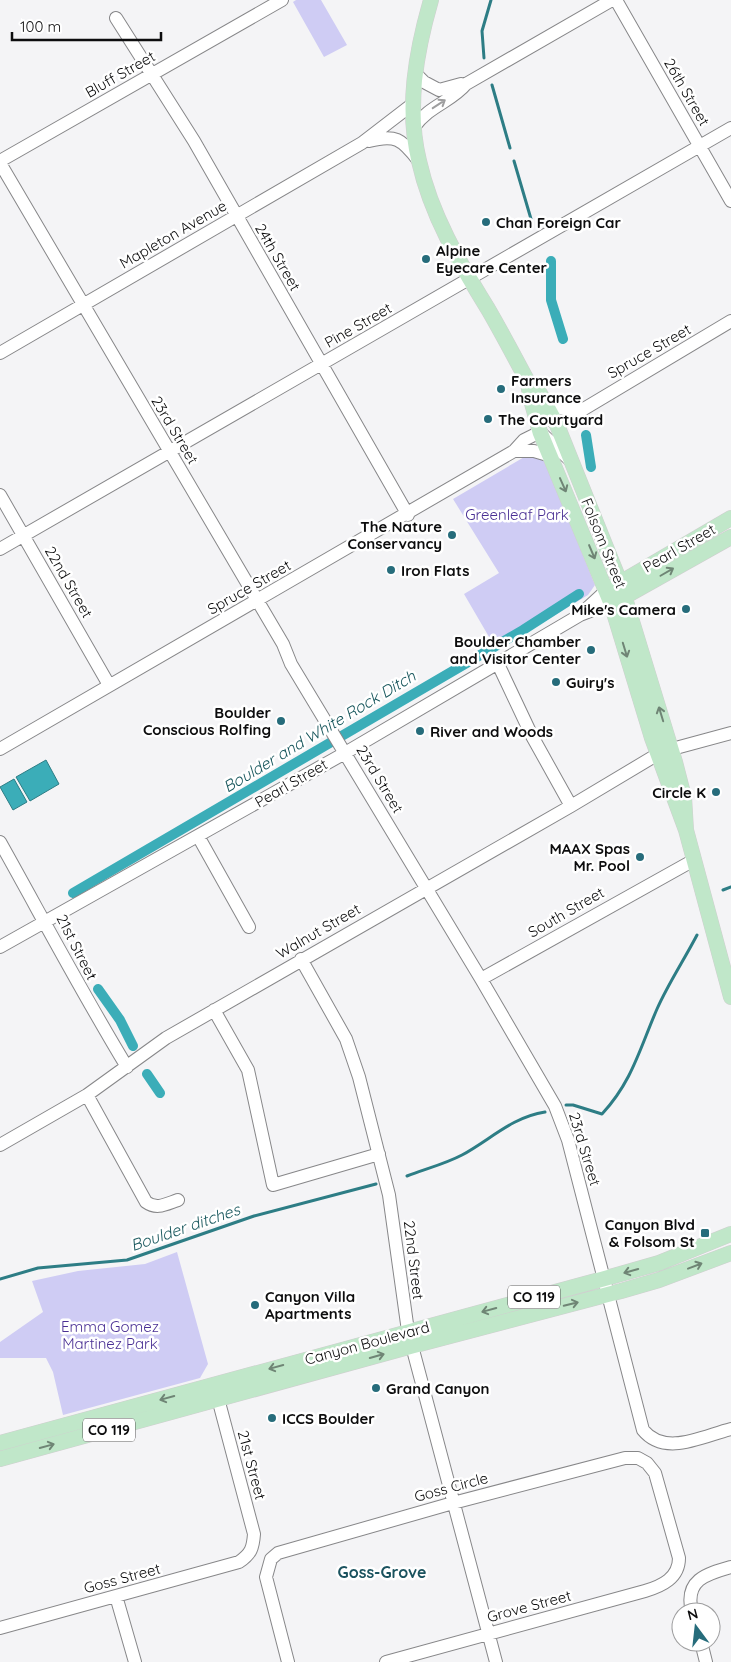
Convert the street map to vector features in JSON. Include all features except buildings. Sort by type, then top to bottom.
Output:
[{"type":"main road","name":"Folsom Street","points":[[431,0],[422,30],[415,73],[414,127],[418,160],[437,218],[529,389],[535,434],[551,456],[616,593]]},
{"type":"main road","name":"Folsom Street","points":[[529,389],[538,390],[548,408],[562,422],[571,461],[616,593],[665,751],[731,997]]},
{"type":"main road","name":"Pearl Street","points":[[616,593],[731,518]]},
{"type":"main road","points":[[726,540],[720,538],[731,524]]},
{"type":"main road","name":"Pearl Street","points":[[616,593],[726,540]]},
{"type":"main road","name":"Canyon Boulevard","points":[[0,1459],[218,1400],[410,1338],[659,1263],[731,1234]]},
{"type":"main road","name":"Canyon Boulevard","points":[[0,1443],[214,1385],[410,1338],[607,1295],[659,1280],[731,1253]]},
{"type":"street","name":"Bluff Street","points":[[0,162],[282,0]]},
{"type":"street","points":[[414,127],[427,112],[466,84],[612,0]]},
{"type":"street","name":"26th Street","points":[[616,0],[731,200]]},
{"type":"street","name":"24th Street","points":[[116,18],[194,141],[408,515]]},
{"type":"street","points":[[415,73],[424,82],[439,90],[466,84]]},
{"type":"street","name":"Mapleton Avenue","points":[[0,353],[362,143],[414,103]]},
{"type":"street","name":"Pine Street","points":[[0,549],[170,453],[731,128]]},
{"type":"street","name":"Mapleton Avenue","points":[[362,143],[382,137],[396,138],[410,149],[418,160]]},
{"type":"street","name":"23rd Street","points":[[0,162],[283,644],[290,664],[482,979],[560,1118],[639,1422],[643,1430],[656,1442],[672,1444],[731,1429]]},
{"type":"street","name":"Spruce Street","points":[[562,422],[731,322]]},
{"type":"street","points":[[529,389],[562,422]]},
{"type":"street","points":[[548,408],[584,409]]},
{"type":"street","points":[[535,434],[571,461]]},
{"type":"street","name":"Spruce Street","points":[[0,749],[408,515],[514,451],[524,440],[535,434]]},
{"type":"street","points":[[514,451],[534,451],[551,456]]},
{"type":"street","name":"22nd Street","points":[[0,495],[109,685]]},
{"type":"street","name":"Pearl Street","points":[[0,947],[198,836],[339,743],[498,664],[616,593]]},
{"type":"street","points":[[498,664],[532,736],[571,806]]},
{"type":"street","name":"Walnut Street","points":[[0,1145],[87,1095],[166,1038],[665,751],[731,733]]},
{"type":"street","points":[[198,836],[249,927]]},
{"type":"street","name":"21st Street","points":[[0,842],[45,921],[84,996],[127,1067]]},
{"type":"street","name":"South Street","points":[[482,979],[694,860]]},
{"type":"street","name":"22nd Street","points":[[301,959],[346,1038],[359,1078],[389,1195],[410,1338],[496,1662]]},
{"type":"street","points":[[214,1010],[248,1070],[273,1185],[379,1154]]},
{"type":"street","points":[[87,1095],[146,1202],[152,1206],[160,1207],[178,1200]]},
{"type":"street","name":"21st Street","points":[[214,1385],[254,1534],[253,1549],[250,1553]]},
{"type":"street","name":"Goss Circle","points":[[288,1662],[266,1577],[269,1564],[278,1553],[453,1503],[625,1458],[638,1458],[648,1464],[655,1473],[677,1547],[679,1562],[675,1572]]},
{"type":"street","name":"Goss Street","points":[[0,1628],[239,1562],[250,1553]]},
{"type":"street","points":[[690,1602],[695,1584],[707,1575],[731,1567]]},
{"type":"street","name":"Grove Street","points":[[386,1662],[645,1592],[666,1583],[675,1572]]},
{"type":"street","points":[[116,1596],[135,1662]]},
{"type":"green space","points":[[296,0],[321,0],[347,45],[324,57],[293,2]]},
{"type":"green space","name":"Greenleaf Park","points":[[526,456],[544,459],[595,585],[588,595],[506,645],[499,646],[492,642],[464,594],[499,573],[453,499]]},
{"type":"green space","name":"Emma Gomez Martinez Park","points":[[177,1252],[208,1364],[200,1378],[63,1415],[53,1372],[46,1358],[0,1358],[0,1342],[43,1312],[32,1281],[78,1271],[145,1264]]},
{"type":"shaded area","points":[[46,760],[59,784],[30,801],[16,777]]},
{"type":"shaded area","points":[[14,779],[27,802],[13,810],[0,787]]},
{"type":"waterway","name":"Boulder and White Rock Ditch","points":[[484,58],[482,31],[491,0]]},
{"type":"waterway","name":"Boulder and White Rock Ditch","points":[[492,85],[510,148]]},
{"type":"waterway","name":"Boulder and White Rock Ditch","points":[[514,161],[531,219]]},
{"type":"waterway","name":"Boulder and White Rock Ditch","points":[[551,261],[551,300],[563,339]]},
{"type":"waterway","name":"Boulder and White Rock Ditch","points":[[586,435],[591,467]]},
{"type":"waterway","name":"Boulder and White Rock Ditch","points":[[73,893],[523,630],[579,594]]},
{"type":"waterway","points":[[723,890],[731,887]]},
{"type":"waterway","points":[[566,1105],[573,1105],[602,1114],[612,1102],[628,1077],[661,1000],[697,935]]},
{"type":"waterway","name":"Boulder and White Rock Ditch","points":[[98,989],[120,1020],[133,1046]]},
{"type":"waterway","name":"Boulder and White Rock Ditch","points":[[147,1074],[160,1093]]},
{"type":"waterway","name":"Boulder ditches","points":[[407,1176],[455,1158],[512,1124],[545,1112]]},
{"type":"waterway","name":"Boulder ditches","points":[[0,1279],[38,1268],[127,1260],[254,1216],[376,1184]]},
{"type":"place","name":"Chan Foreign Car","points":[[486,222]]},
{"type":"place","name":"Alpine Eyecare Center","points":[[426,259]]},
{"type":"place","name":"Farmers Insurance","points":[[501,389]]},
{"type":"place","name":"The Courtyard","points":[[488,419]]},
{"type":"place","name":"The Nature Conservancy","points":[[452,535]]},
{"type":"place","name":"Iron Flats","points":[[391,570]]},
{"type":"place","name":"Mike's Camera","points":[[686,609]]},
{"type":"place","name":"Boulder Chamber and Visitor Center","points":[[591,650]]},
{"type":"place","name":"Guiry's","points":[[556,682]]},
{"type":"place","name":"Boulder Conscious Rolfing","points":[[281,721]]},
{"type":"place","name":"River and Woods","points":[[420,731]]},
{"type":"place","name":"Circle K","points":[[716,792]]},
{"type":"place","name":"MAAX Spas Mr. Pool","points":[[640,857]]},
{"type":"place","name":"Canyon Blvd & Folsom St","points":[[705,1233]]},
{"type":"place","name":"Canyon Villa Apartments","points":[[255,1305]]},
{"type":"place","name":"Grand Canyon","points":[[376,1388]]},
{"type":"place","name":"ICCS Boulder","points":[[272,1418]]},
{"type":"district","name":"Goss-Grove","points":[[382,1572]]}]
